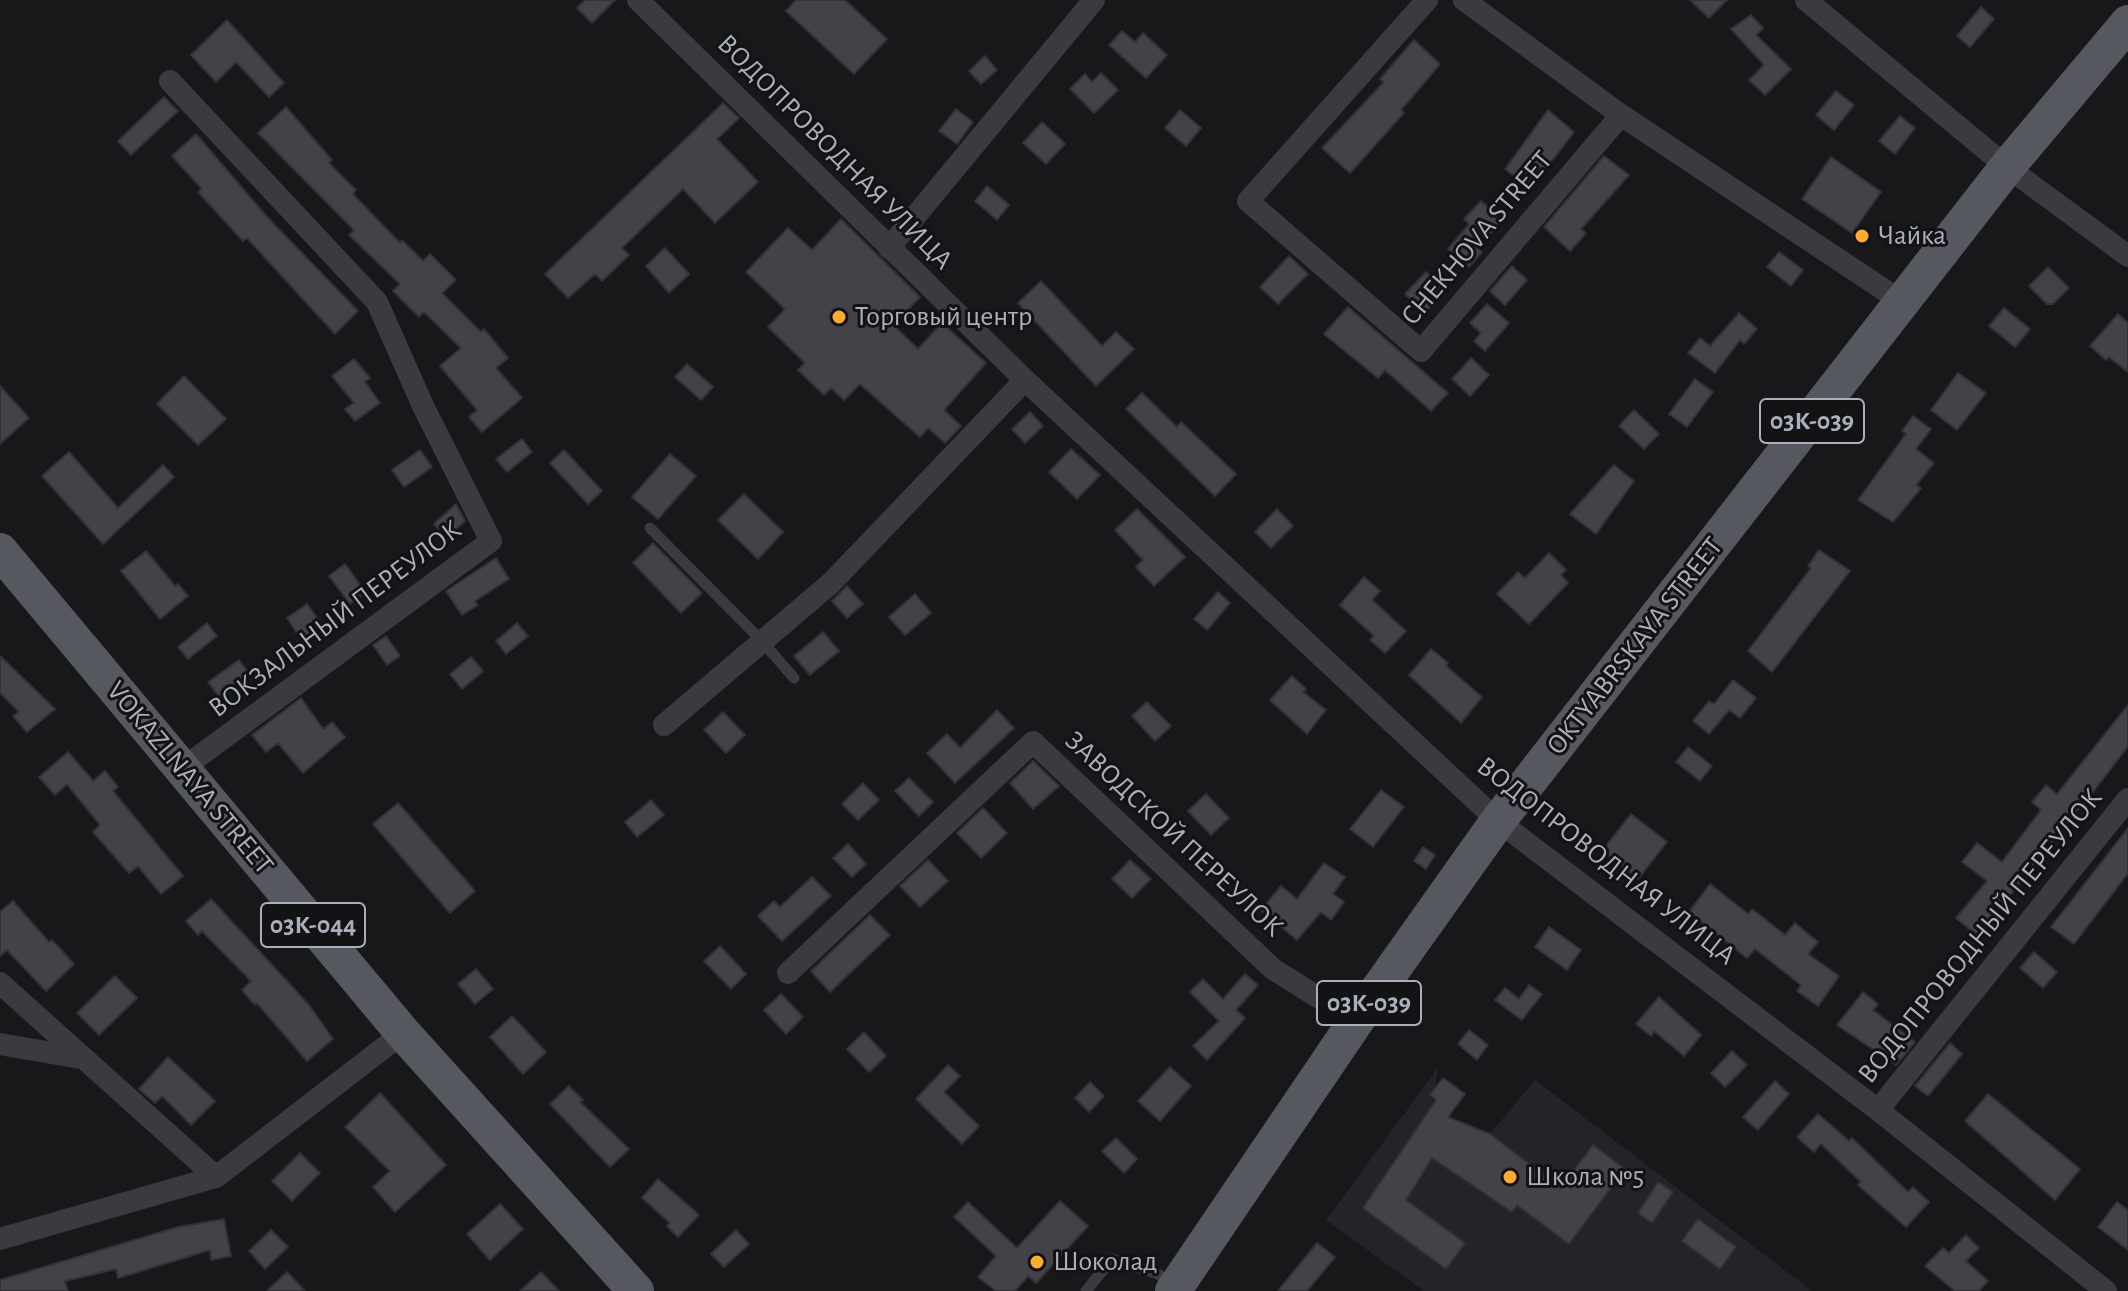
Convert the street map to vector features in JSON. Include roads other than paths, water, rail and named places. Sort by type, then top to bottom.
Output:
[{"type":"main road","name":"OKTYABRSKAYA STREET","points":[[1175,1289],[1356,1021],[1498,821],[2007,167],[2128,23]]},
{"type":"main road","name":"VOKAZLNAYA STREET","points":[[0,551],[403,1033],[636,1291]]},
{"type":"street","name":"ВОДОПРОВОДНАЯ УЛИЦА","points":[[638,0],[1025,380],[1498,821],[1878,1110],[2106,1291]]},
{"type":"street","points":[[889,248],[1094,0]]},
{"type":"street","name":"CHEKHOVA STREET","points":[[1427,0],[1248,201],[1421,351],[1621,115]]},
{"type":"street","points":[[1464,0],[1621,115],[1904,303]]},
{"type":"street","points":[[1806,0],[2007,167],[2128,256]]},
{"type":"street","name":"ВОКЗАЛЬНЫЙ ПЕРЕУЛОК","points":[[170,81],[377,302],[423,406],[491,541],[183,768]]},
{"type":"street","points":[[664,725],[831,583],[1025,380]]},
{"type":"street","name":"ЗАВОДСКОЙ ПЕРЕУЛОК","points":[[788,973],[1033,742],[1273,969],[1356,1021]]},
{"type":"street","name":"ВОДОПРОВОДНЫЙ ПЕРЕУЛОК","points":[[1878,1110],[2128,799]]},
{"type":"street","points":[[0,983],[216,1177]]},
{"type":"street","points":[[0,1239],[216,1177],[403,1033]]},
{"type":"street","points":[[0,1044],[82,1059]]},
{"type":"lane","points":[[650,528],[761,640],[794,678]]},
{"type":"lane","points":[[1086,1291],[1112,1259],[1158,1274],[1175,1289]]},
{"type":"place","name":"Чайка","points":[[1862,236]]},
{"type":"place","name":"Торговый центр","points":[[839,317]]},
{"type":"place","name":"Школа №5","points":[[1510,1177]]},
{"type":"place","name":"Шоколад","points":[[1037,1262]]}]
